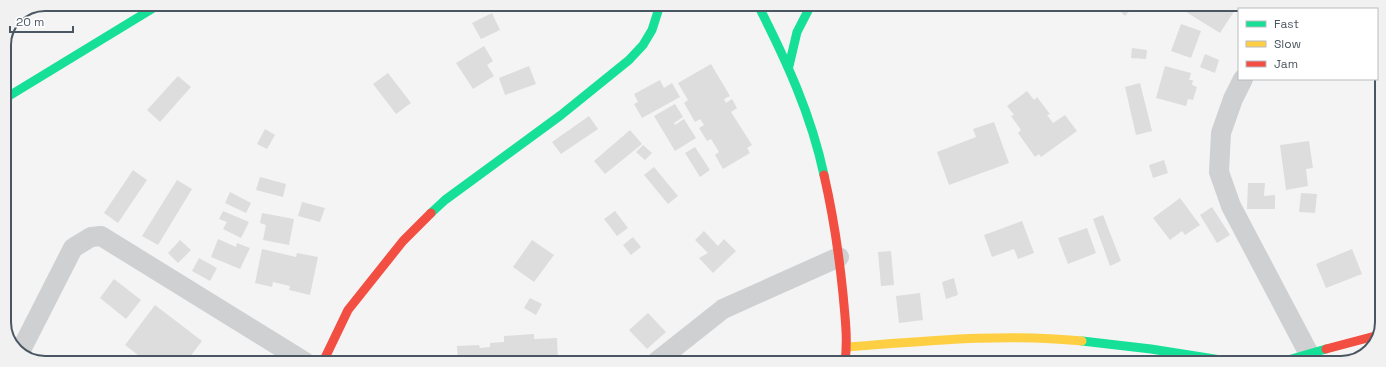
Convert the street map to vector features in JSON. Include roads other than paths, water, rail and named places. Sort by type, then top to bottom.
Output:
[{"type":"street","points":[[11,95],[149,11]]},
{"type":"street","points":[[326,356],[348,310],[403,241],[445,200],[561,115],[629,60],[643,45],[652,30],[658,11]]},
{"type":"street","points":[[761,11],[789,66],[810,121],[829,196],[839,257],[847,347],[846,356]]},
{"type":"street","points":[[789,66],[797,32],[808,11]]},
{"type":"street","points":[[1242,80],[1233,99],[1221,134],[1219,172],[1231,206],[1309,354]]},
{"type":"street","points":[[22,347],[73,248],[91,237],[101,236],[295,356]]},
{"type":"street","points":[[664,356],[723,310],[839,257]]},
{"type":"street","points":[[847,347],[977,337],[1061,339],[1151,349],[1195,356]]},
{"type":"street","points":[[1302,356],[1371,337]]}]
